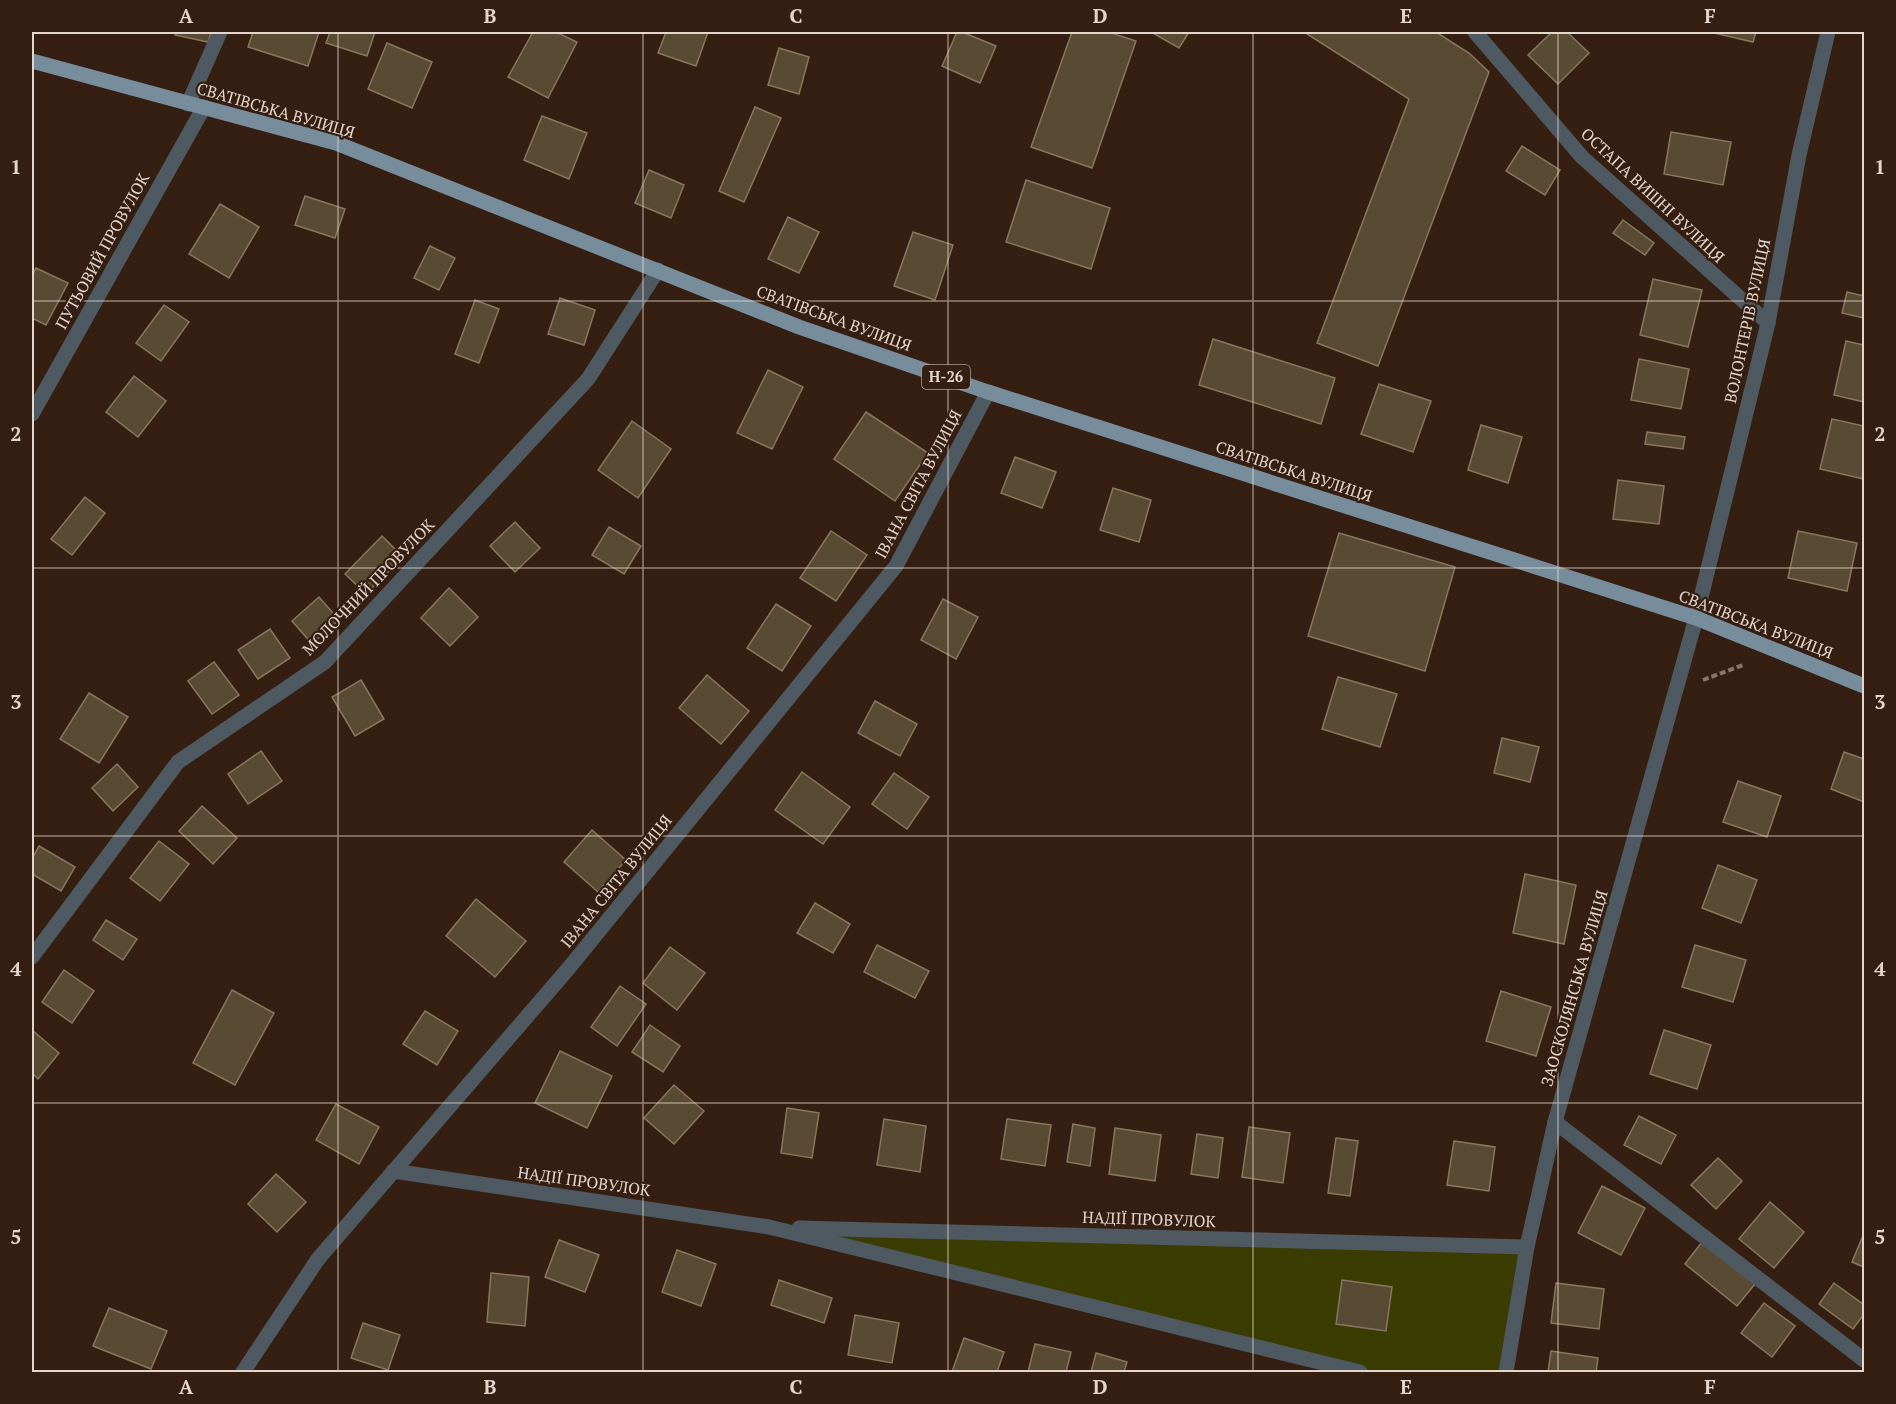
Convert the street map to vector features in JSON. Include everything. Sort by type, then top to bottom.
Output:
[{"type":"main road","name":"СВАТІВСЬКА ВУЛИЦЯ","points":[[32,61],[336,143],[799,327],[988,392],[1696,618],[1864,686]]},
{"type":"street","points":[[188,104],[220,32]]},
{"type":"street","name":"ОСТАПА ВИШНІ ВУЛИЦЯ","points":[[1474,32],[1582,157],[1768,323]]},
{"type":"street","name":"ВОЛОНТЕРІВ ВУЛИЦЯ","points":[[1696,618],[1768,323],[1799,155],[1828,32]]},
{"type":"street","name":"ПУТЬОВИЙ ПРОВУЛОК","points":[[32,414],[204,107]]},
{"type":"street","name":"МОЛОЧНИЙ ПРОВУЛОК","points":[[32,957],[178,762],[325,662],[588,379],[658,270]]},
{"type":"street","name":"ІВАНА СВІТА ВУЛИЦЯ","points":[[243,1372],[318,1259],[567,969],[896,567],[988,392]]},
{"type":"street","name":"ЗАОСКОЛЯНСЬКА ВУЛИЦЯ","points":[[1506,1372],[1527,1247],[1555,1122],[1696,618]]},
{"type":"street","points":[[1555,1122],[1864,1360]]},
{"type":"street","name":"НАДІЇ ПРОВУЛОК","points":[[393,1171],[769,1227],[1360,1372]]},
{"type":"street","name":"НАДІЇ ПРОВУЛОК","points":[[769,1227],[1527,1247]]},
{"type":"path","points":[[1697,682],[1742,664],[1753,668]]},
{"type":"shaded area","points":[[769,1227],[1527,1247],[1506,1372],[1360,1372]]},
{"type":"building","points":[[176,32],[211,32],[208,42],[175,35]]},
{"type":"building","points":[[253,32],[319,32],[308,66],[248,47]]},
{"type":"building","points":[[330,32],[375,32],[367,56],[326,43]]},
{"type":"building","points":[[533,32],[556,32],[577,42],[548,98],[508,77]]},
{"type":"building","points":[[666,32],[708,32],[696,66],[658,53]]},
{"type":"building","points":[[957,32],[996,46],[980,83],[942,66]]},
{"type":"building","points":[[1072,32],[1108,32],[1136,41],[1092,168],[1031,147]]},
{"type":"building","points":[[1151,32],[1189,32],[1179,48]]},
{"type":"building","points":[[1304,32],[1436,32],[1469,53],[1489,72],[1378,366],[1317,343],[1409,99]]},
{"type":"building","points":[[1552,32],[1567,32],[1589,53],[1558,84],[1528,55]]},
{"type":"building","points":[[1714,32],[1756,32],[1753,42]]},
{"type":"building","points":[[387,43],[432,62],[412,108],[368,89]]},
{"type":"building","points":[[779,48],[809,57],[799,94],[768,85]]},
{"type":"building","points":[[755,107],[781,118],[744,202],[719,191]]},
{"type":"building","points":[[542,116],[587,133],[569,179],[524,160]]},
{"type":"building","points":[[1671,132],[1731,142],[1723,185],[1664,174]]},
{"type":"building","points":[[1522,146],[1560,170],[1545,195],[1506,171]]},
{"type":"building","points":[[649,170],[684,185],[671,218],[635,203]]},
{"type":"building","points":[[1026,180],[1110,208],[1091,269],[1006,242]]},
{"type":"building","points":[[305,196],[345,209],[335,238],[295,225]]},
{"type":"building","points":[[220,204],[259,227],[229,278],[189,254]]},
{"type":"building","points":[[788,217],[819,232],[799,273],[768,259]]},
{"type":"building","points":[[1623,220],[1654,243],[1645,255],[1613,233]]},
{"type":"building","points":[[913,232],[953,245],[935,300],[894,286]]},
{"type":"building","points":[[430,246],[455,258],[439,290],[414,278]]},
{"type":"building","points":[[36,268],[68,283],[46,325],[32,318],[32,276]]},
{"type":"building","points":[[1653,279],[1702,290],[1688,347],[1640,335]]},
{"type":"building","points":[[1847,292],[1864,296],[1864,318],[1842,313]]},
{"type":"building","points":[[560,298],[595,310],[584,345],[548,334]]},
{"type":"building","points":[[475,300],[499,309],[479,363],[455,354]]},
{"type":"building","points":[[164,305],[189,322],[161,361],[136,343]]},
{"type":"building","points":[[1213,339],[1335,378],[1321,424],[1199,385]]},
{"type":"building","points":[[1846,341],[1864,345],[1864,402],[1834,395]]},
{"type":"building","points":[[1639,359],[1689,369],[1681,409],[1631,400]]},
{"type":"building","points":[[768,370],[803,387],[772,449],[737,433]]},
{"type":"building","points":[[134,376],[166,401],[138,437],[106,412]]},
{"type":"building","points":[[1379,384],[1431,401],[1413,452],[1361,434]]},
{"type":"building","points":[[866,412],[928,453],[895,501],[834,459]]},
{"type":"building","points":[[1832,419],[1864,426],[1864,479],[1820,469]]},
{"type":"building","points":[[632,421],[671,449],[638,498],[598,470]]},
{"type":"building","points":[[1481,425],[1522,437],[1508,483],[1468,470]]},
{"type":"building","points":[[1647,432],[1685,437],[1683,449],[1645,444]]},
{"type":"building","points":[[1015,457],[1056,472],[1042,508],[1001,493]]},
{"type":"building","points":[[1618,480],[1664,486],[1659,524],[1613,519]]},
{"type":"building","points":[[1113,488],[1151,500],[1139,542],[1100,530]]},
{"type":"building","points":[[85,497],[105,513],[72,555],[51,539]]},
{"type":"building","points":[[515,522],[540,548],[515,572],[490,546]]},
{"type":"building","points":[[609,527],[641,546],[624,574],[592,555]]},
{"type":"building","points":[[831,531],[867,555],[836,601],[800,578]]},
{"type":"building","points":[[1798,531],[1857,543],[1847,591],[1788,578]]},
{"type":"building","points":[[1339,533],[1455,567],[1425,671],[1308,636]]},
{"type":"building","points":[[382,536],[403,557],[366,594],[345,574]]},
{"type":"building","points":[[449,588],[478,617],[450,646],[421,618]]},
{"type":"building","points":[[319,597],[339,620],[312,644],[292,621]]},
{"type":"building","points":[[943,599],[978,617],[956,659],[921,640]]},
{"type":"building","points":[[776,604],[811,626],[782,671],[747,648]]},
{"type":"building","points":[[270,629],[290,658],[258,679],[238,650]]},
{"type":"building","points":[[214,662],[239,695],[212,714],[188,681]]},
{"type":"building","points":[[707,675],[749,711],[721,744],[679,708]]},
{"type":"building","points":[[1338,677],[1397,694],[1380,747],[1322,729]]},
{"type":"building","points":[[361,680],[384,719],[355,736],[332,697]]},
{"type":"building","points":[[89,693],[128,717],[99,763],[60,739]]},
{"type":"building","points":[[875,701],[917,724],[900,756],[858,733]]},
{"type":"building","points":[[1502,738],[1539,747],[1530,782],[1494,773]]},
{"type":"building","points":[[261,751],[282,781],[248,804],[228,774]]},
{"type":"building","points":[[1844,752],[1864,759],[1864,802],[1831,789]]},
{"type":"building","points":[[117,764],[138,787],[113,811],[92,788]]},
{"type":"building","points":[[802,772],[850,807],[823,844],[775,810]]},
{"type":"building","points":[[894,773],[929,797],[907,829],[872,804]]},
{"type":"building","points":[[1738,781],[1781,796],[1767,837],[1723,822]]},
{"type":"building","points":[[202,806],[237,838],[213,864],[179,831]]},
{"type":"building","points":[[592,830],[626,860],[598,892],[564,862]]},
{"type":"building","points":[[159,841],[189,864],[160,901],[130,878]]},
{"type":"building","points":[[39,846],[75,867],[61,891],[32,874],[32,859]]},
{"type":"building","points":[[1718,865],[1757,880],[1741,923],[1702,908]]},
{"type":"building","points":[[1525,874],[1576,885],[1564,944],[1513,933]]},
{"type":"building","points":[[476,899],[526,941],[495,977],[446,936]]},
{"type":"building","points":[[815,903],[850,924],[833,953],[797,933]]},
{"type":"building","points":[[106,920],[137,939],[123,960],[93,940]]},
{"type":"building","points":[[877,945],[929,971],[915,998],[864,972]]},
{"type":"building","points":[[1695,945],[1746,960],[1733,1002],[1682,987]]},
{"type":"building","points":[[670,947],[705,973],[677,1010],[643,983]]},
{"type":"building","points":[[64,970],[94,991],[72,1023],[42,1002]]},
{"type":"building","points":[[620,986],[646,1004],[617,1046],[591,1027]]},
{"type":"building","points":[[232,990],[274,1013],[235,1085],[193,1063]]},
{"type":"building","points":[[1501,991],[1551,1007],[1536,1056],[1486,1041]]},
{"type":"building","points":[[425,1011],[458,1031],[437,1065],[403,1044]]},
{"type":"building","points":[[650,1025],[680,1046],[663,1072],[632,1052]]},
{"type":"building","points":[[32,1030],[59,1053],[38,1079],[32,1073]]},
{"type":"building","points":[[1664,1030],[1711,1045],[1697,1089],[1650,1074]]},
{"type":"building","points":[[560,1051],[612,1076],[587,1128],[535,1103]]},
{"type":"building","points":[[674,1085],[704,1111],[674,1144],[644,1118]]},
{"type":"building","points":[[336,1104],[379,1127],[359,1164],[316,1140]]},
{"type":"building","points":[[787,1108],[819,1113],[812,1158],[781,1153]]},
{"type":"building","points":[[1639,1116],[1676,1135],[1661,1164],[1624,1145]]},
{"type":"building","points":[[884,1119],[926,1126],[920,1172],[877,1165]]},
{"type":"building","points":[[1007,1119],[1051,1125],[1045,1166],[1001,1159]]},
{"type":"building","points":[[1073,1124],[1095,1128],[1090,1166],[1067,1162]]},
{"type":"building","points":[[1249,1127],[1290,1133],[1283,1183],[1242,1177]]},
{"type":"building","points":[[1115,1128],[1161,1135],[1155,1181],[1109,1174]]},
{"type":"building","points":[[1197,1134],[1223,1138],[1218,1178],[1191,1174]]},
{"type":"building","points":[[1336,1138],[1358,1141],[1350,1196],[1328,1193]]},
{"type":"building","points":[[1454,1141],[1495,1147],[1489,1191],[1447,1185]]},
{"type":"building","points":[[1718,1158],[1742,1181],[1716,1209],[1691,1185]]},
{"type":"building","points":[[276,1174],[306,1202],[277,1232],[248,1204]]},
{"type":"building","points":[[1602,1186],[1645,1208],[1621,1255],[1578,1233]]},
{"type":"building","points":[[1770,1202],[1804,1232],[1774,1268],[1739,1239]]},
{"type":"building","points":[[1864,1233],[1864,1267],[1852,1262]]},
{"type":"building","points":[[559,1240],[599,1255],[585,1292],[545,1277]]},
{"type":"building","points":[[1702,1242],[1755,1284],[1737,1306],[1685,1264]]},
{"type":"building","points":[[677,1250],[716,1264],[701,1306],[662,1292]]},
{"type":"building","points":[[491,1273],[529,1277],[525,1326],[487,1322]]},
{"type":"building","points":[[779,1280],[832,1298],[824,1323],[771,1305]]},
{"type":"building","points":[[1342,1280],[1392,1287],[1386,1331],[1336,1324]]},
{"type":"building","points":[[1556,1283],[1604,1289],[1599,1329],[1551,1323]]},
{"type":"building","points":[[1834,1283],[1864,1305],[1864,1314],[1853,1329],[1819,1304]]},
{"type":"building","points":[[1764,1303],[1795,1326],[1772,1357],[1741,1333]]},
{"type":"building","points":[[109,1308],[167,1331],[151,1369],[93,1346]]},
{"type":"building","points":[[855,1315],[899,1323],[892,1363],[848,1355]]},
{"type":"building","points":[[363,1323],[400,1335],[388,1370],[351,1358]]},
{"type":"building","points":[[964,1338],[1004,1352],[997,1372],[952,1372]]},
{"type":"building","points":[[1035,1344],[1071,1352],[1066,1372],[1028,1372]]},
{"type":"building","points":[[1551,1351],[1598,1358],[1596,1372],[1548,1372]]},
{"type":"building","points":[[1096,1353],[1127,1362],[1124,1372],[1091,1372]]}]
